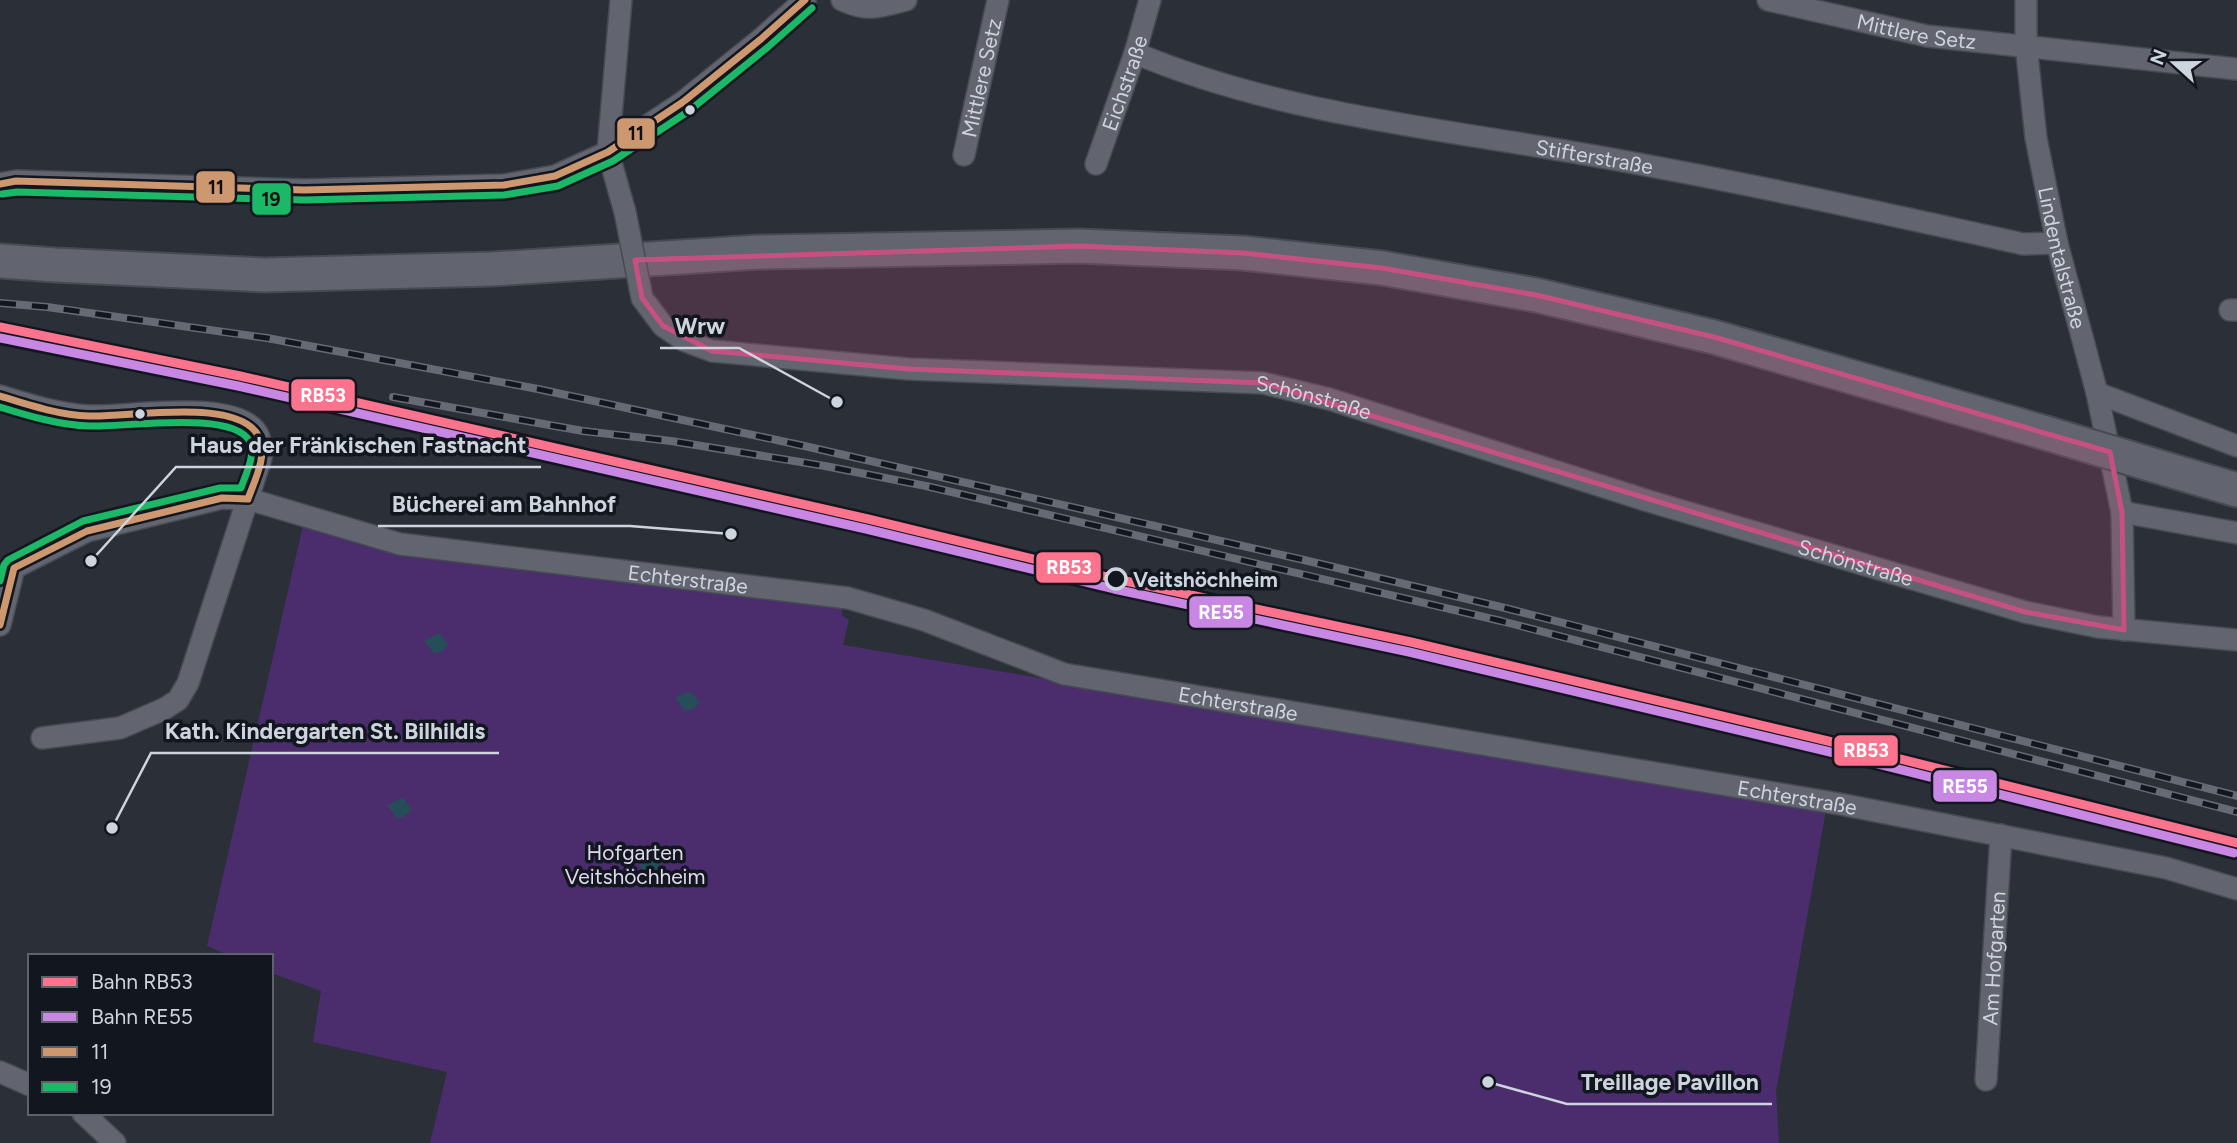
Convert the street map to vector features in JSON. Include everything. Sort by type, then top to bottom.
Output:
[{"type":"main road","points":[[0,261],[265,275],[492,270],[759,252],[1079,246],[1243,253],[1382,268],[1536,295],[1714,337],[2237,490]]},
{"type":"street","points":[[608,152],[621,0]]},
{"type":"street","points":[[0,184],[16,181],[65,181],[304,190],[504,186],[555,176],[608,152],[683,102],[761,39],[804,0]]},
{"type":"street","points":[[842,0],[856,7],[875,9],[906,0]]},
{"type":"street","name":"Mittlere Setz","points":[[964,155],[998,0]]},
{"type":"street","name":"Eichstraße","points":[[1097,164],[1150,0]]},
{"type":"street","name":"Mittlere Setz","points":[[1768,0],[1917,34],[2237,69]]},
{"type":"street","name":"Lindentalstraße","points":[[2026,0],[2026,45],[2036,138],[2057,243],[2097,393],[2122,512]]},
{"type":"street","name":"Stifterstraße","points":[[1135,53],[1181,72],[1311,107],[1789,192],[2023,244],[2057,243]]},
{"type":"street","name":"Schönstraße","points":[[608,152],[625,212],[642,298],[663,326],[685,341],[712,351],[908,369],[1263,383],[1329,400],[1645,500],[2025,612],[2098,627],[2237,640]]},
{"type":"street","points":[[2097,393],[2237,446]]},
{"type":"street","points":[[0,396],[37,407],[90,416],[217,412],[244,422],[258,436],[261,458],[188,682],[178,700],[120,728],[42,738]]},
{"type":"street","name":"Echterstraße","points":[[7,561],[87,531],[222,498],[248,499],[400,544],[848,598],[924,620],[1064,674],[1840,804],[2166,868],[2237,889]]},
{"type":"street","points":[[2124,630],[2122,512],[2237,533]]},
{"type":"street","points":[[0,625],[7,561]]},
{"type":"street","name":"Am Hofgarten","points":[[1986,1080],[2001,835]]},
{"type":"street","points":[[0,1072],[28,1085]]},
{"type":"street","points":[[85,1115],[115,1143]]},
{"type":"highlighted area","points":[[1079,246],[1243,253],[1382,268],[1536,295],[1714,337],[2110,452],[2122,512],[2124,630],[2025,612],[1263,383],[908,369],[712,351],[663,326],[642,298],[635,260]]},
{"type":"green space","name":"Hofgarten Veitshöchheim","points":[[303,525],[396,555],[584,575],[842,608],[842,615],[849,620],[843,645],[1826,810],[1776,1092],[1779,1143],[430,1143],[447,1072],[313,1042],[321,991],[273,974],[273,954],[226,954],[207,946]]},
{"type":"water","points":[[439,633],[449,645],[439,653],[434,653],[424,641]]},
{"type":"water","points":[[691,692],[700,703],[685,711],[676,699],[679,695]]},
{"type":"water","points":[[403,798],[412,810],[397,818],[387,805]]},
{"type":"water","points":[[653,857],[663,868],[654,876],[648,876],[638,864],[641,860]]},
{"type":"railway","points":[[0,303],[47,307],[267,338],[538,389],[809,447],[1505,608],[2237,796]]},
{"type":"railway","points":[[393,397],[583,431],[671,441],[825,466],[926,486],[1501,621],[2237,812]]},
{"type":"rail line","name":"RB53","points":[[0,327],[240,376],[868,519],[1116,579],[1411,642],[1828,741],[2237,843]]},
{"type":"rail line","name":"RE55","points":[[0,338],[238,386],[866,529],[1114,589],[1409,652],[1826,751],[2234,853]]},
{"type":"transit line","name":"11","points":[[0,184],[16,181],[304,190],[504,185],[555,176],[608,152],[683,102],[805,0]]},
{"type":"transit line","name":"19","points":[[2,194],[17,192],[304,200],[504,195],[558,186],[613,161],[689,111],[812,8]]},
{"type":"transit line","name":"11","points":[[0,396],[67,414],[107,416],[207,413],[248,424],[259,437],[262,452],[248,499]]},
{"type":"transit line","name":"19","points":[[0,407],[78,425],[176,422],[223,426],[240,432],[252,447],[241,488],[220,488],[83,521],[8,560],[0,581]]},
{"type":"transit line","name":"11","points":[[0,625],[14,568],[87,531],[222,498],[248,499]]},
{"type":"place","name":"Wrw","points":[[837,402]]},
{"type":"place","name":"Bücherei am Bahnhof","points":[[731,534]]},
{"type":"place","name":"Haus der Fränkischen Fastnacht","points":[[91,561]]},
{"type":"place","name":"Veitshöchheim","points":[[1116,579]]},
{"type":"place","name":"Kath. Kindergarten St. Bilhildis","points":[[112,828]]},
{"type":"place","name":"Treillage Pavillon","points":[[1488,1082]]}]
